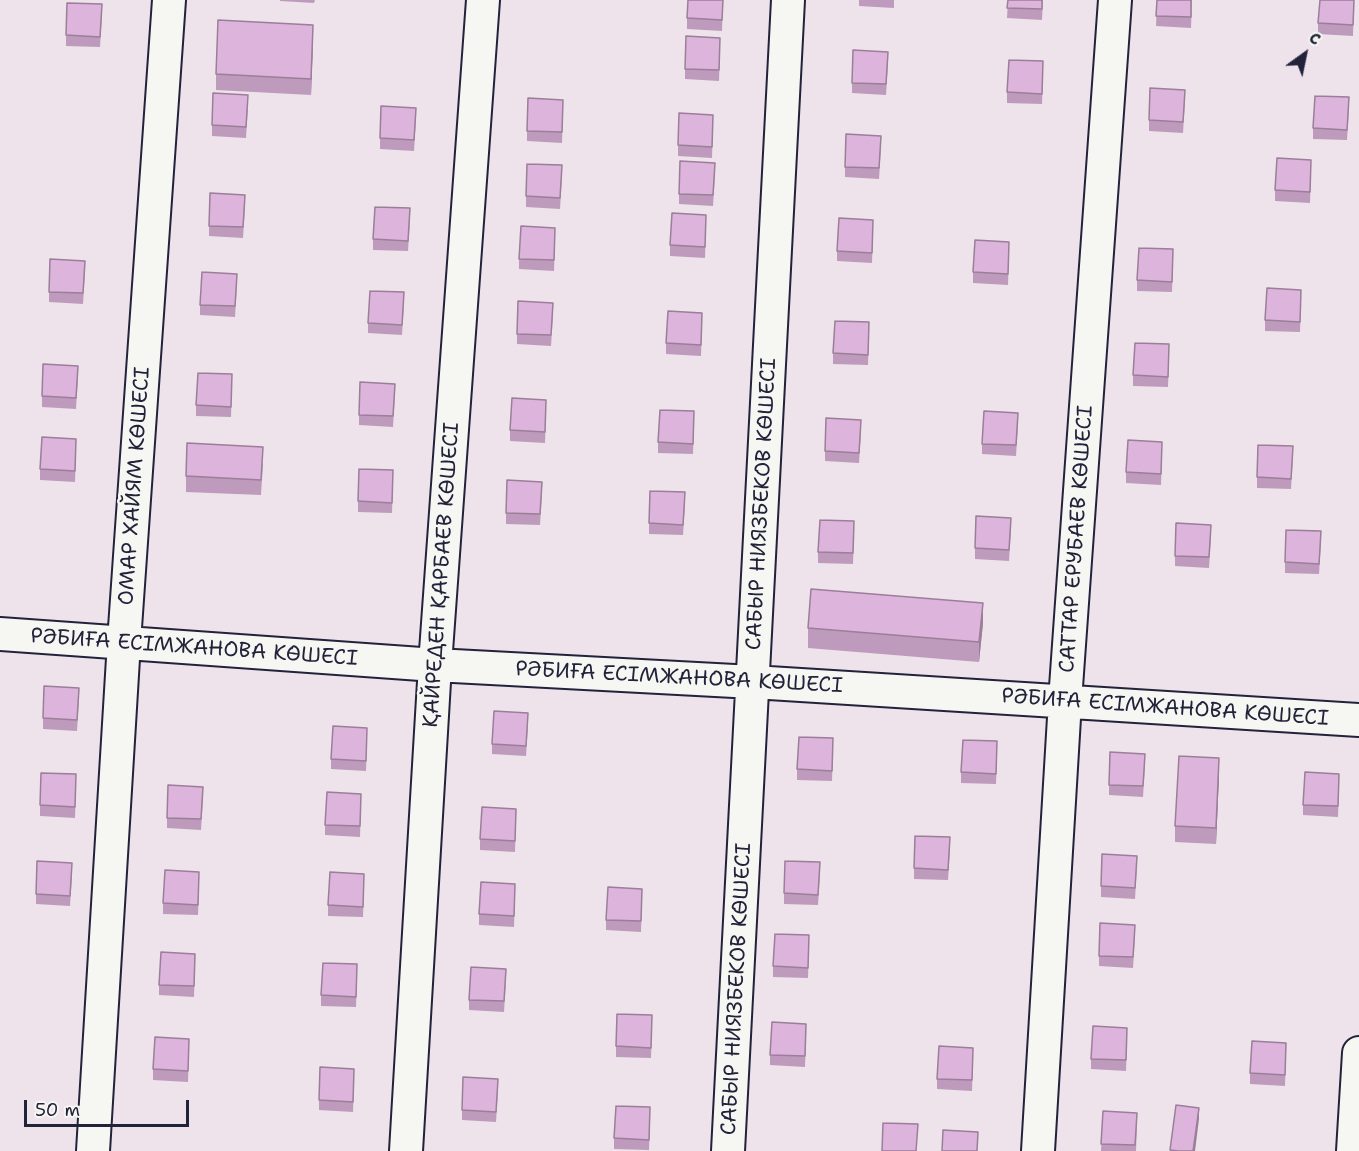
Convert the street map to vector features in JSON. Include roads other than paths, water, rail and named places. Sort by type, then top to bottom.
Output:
[{"type":"street","name":"ОМАР ХАЙЯМ КӨШЕСІ","points":[[93,1151],[124,642],[169,0]]},
{"type":"street","name":"ҚАЙРЕДЕН ҚАРБАЕВ КӨШЕСІ","points":[[406,1151],[435,665],[483,0]]},
{"type":"street","name":"САБЫР НИЯЗБЕКОВ КӨШЕСІ","points":[[728,1151],[788,0]]},
{"type":"street","name":"САТТАР ЕРУБАЕВ КӨШЕСІ","points":[[1038,1151],[1065,701],[1115,0]]},
{"type":"street","name":"РӘБИҒА ЕСІМЖАНОВА КӨШЕСІ","points":[[0,634],[435,665],[753,682],[1359,720]]},
{"type":"street","points":[[1353,1151],[1359,1053]]}]
